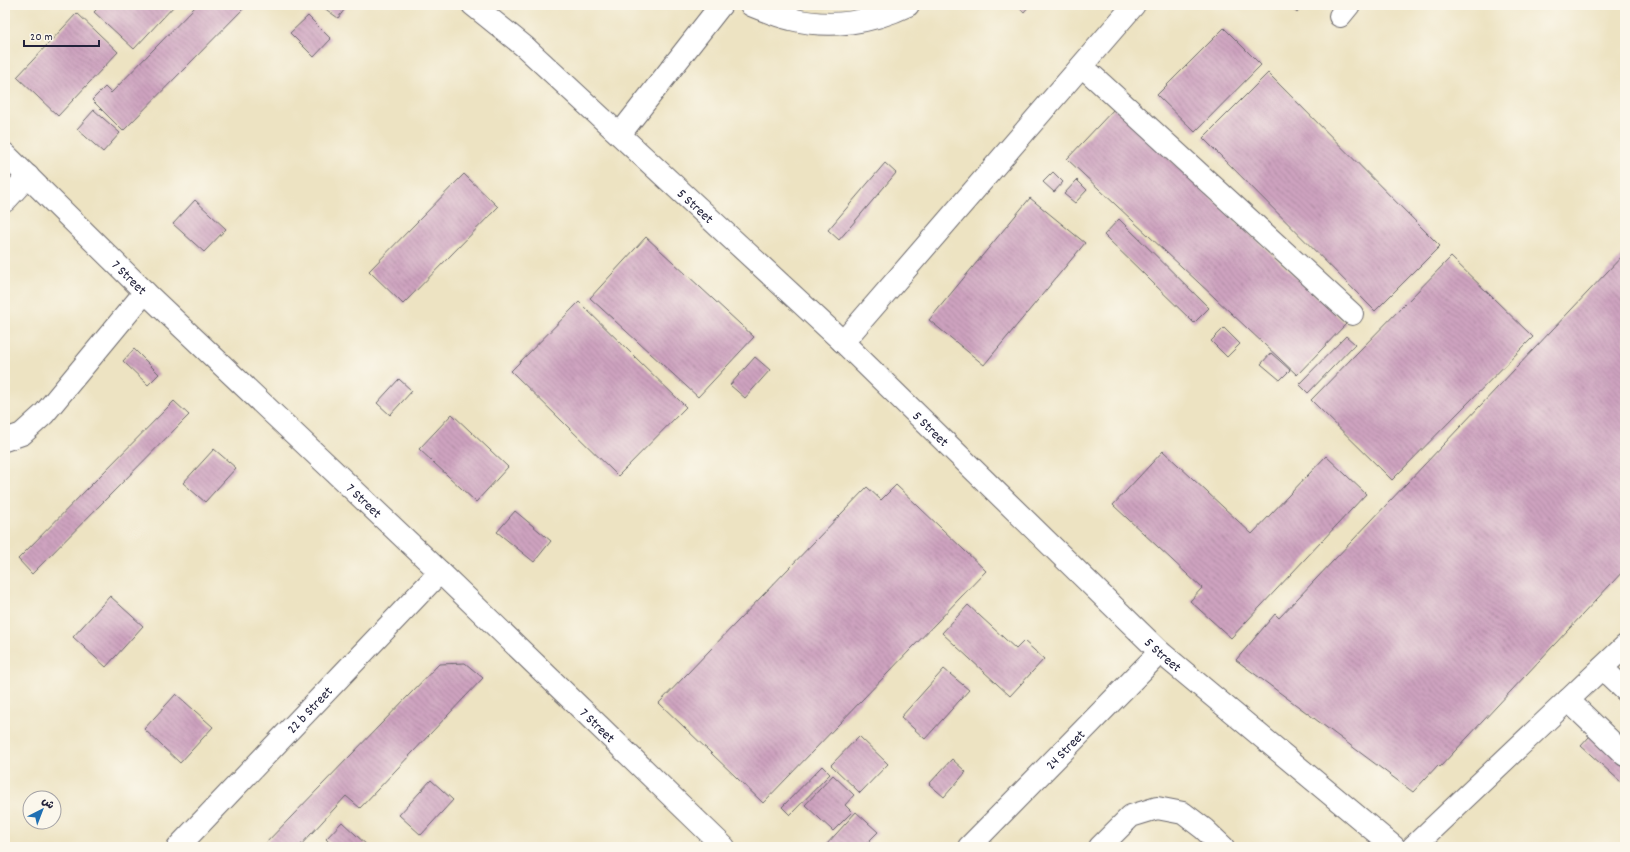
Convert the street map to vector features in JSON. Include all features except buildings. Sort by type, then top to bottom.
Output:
[{"type":"street","name":"5 Street","points":[[473,5],[525,47],[842,342],[1160,652],[1394,847]]},
{"type":"street","points":[[620,134],[720,5]]},
{"type":"street","points":[[750,5],[790,19],[812,23],[834,24],[856,22],[880,16],[908,5]]},
{"type":"street","points":[[842,342],[1134,5]]},
{"type":"street","points":[[1082,66],[1352,314]]},
{"type":"street","name":"7 Street","points":[[5,154],[145,292],[440,572],[724,847]]},
{"type":"street","points":[[5,201],[28,176]]},
{"type":"street","points":[[5,440],[22,434],[44,414],[145,292]]},
{"type":"street","name":"22 b Street","points":[[178,847],[440,572]]},
{"type":"street","points":[[1413,847],[1625,646]]},
{"type":"street","name":"24 Street","points":[[969,847],[1160,652]]},
{"type":"street","points":[[1602,668],[1625,690]]},
{"type":"street","points":[[1568,700],[1625,755]]},
{"type":"street","points":[[1100,847],[1131,816],[1157,808],[1183,813],[1204,829],[1223,847]]}]
